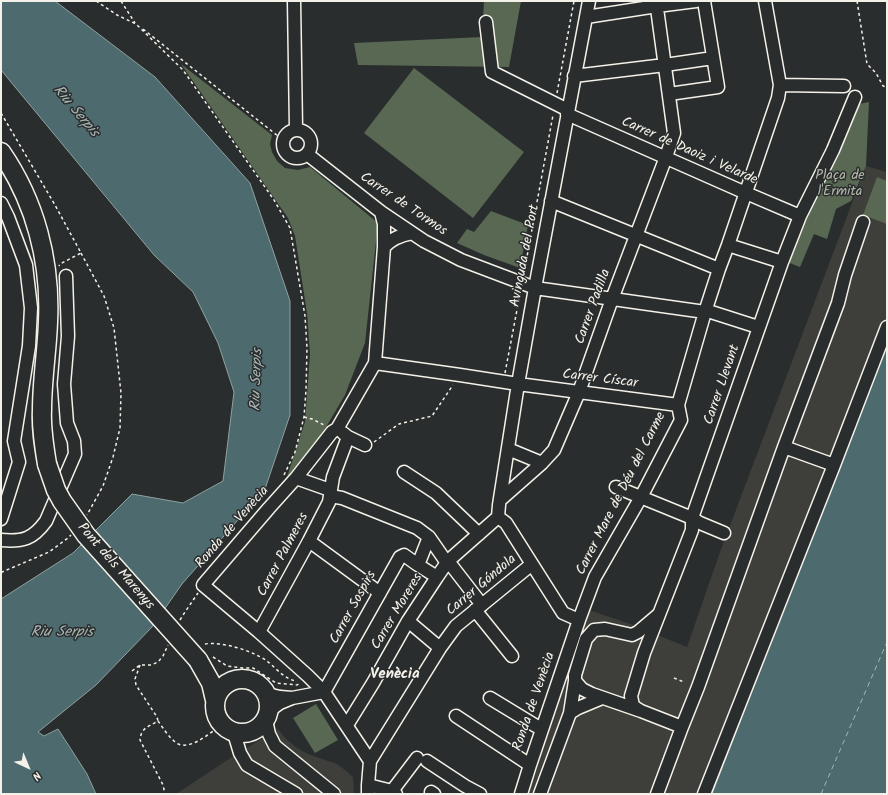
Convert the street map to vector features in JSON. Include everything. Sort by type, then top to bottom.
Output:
[{"type":"highway","name":"Pont dels Marenys","points":[[1,152],[9,163],[29,203],[41,240],[48,284],[48,321],[42,411],[43,437],[48,464],[56,490],[86,535],[205,658]]},
{"type":"highway","points":[[205,658],[222,675],[233,680]]},
{"type":"highway","points":[[205,658],[215,700]]},
{"type":"highway","points":[[233,680],[250,680],[260,685],[267,708],[260,727],[252,732],[243,734],[228,729],[217,719],[214,706],[218,691],[225,684],[233,680]]},
{"type":"street","points":[[294,1],[296,129]]},
{"type":"street","name":"Avinguda del Port","points":[[498,517],[534,288],[589,1]]},
{"type":"street","points":[[586,17],[656,3],[696,1]]},
{"type":"street","points":[[669,94],[718,87],[704,1]]},
{"type":"street","points":[[765,1],[780,85],[844,86]]},
{"type":"street","name":"Carrer Padilla","points":[[500,500],[542,463],[554,450],[579,392],[674,133],[656,3]]},
{"type":"street","name":"Carrer de Daoiz i Velarde","points":[[486,22],[492,72],[555,104],[567,112],[800,216]]},
{"type":"street","points":[[574,76],[713,58]]},
{"type":"street","name":"Carrer Mare de Déu del Carme","points":[[579,620],[595,578],[641,497],[681,420],[678,405],[705,312],[778,98],[780,85]]},
{"type":"street","name":"Carrer Llevant","points":[[644,653],[692,530],[692,518],[782,262],[800,216],[833,150],[855,97]]},
{"type":"street","points":[[296,129],[305,132],[310,138],[311,144],[307,154],[294,158],[286,153],[282,145],[288,132],[296,129]]},
{"type":"street","name":"Carrer de Tormos","points":[[307,154],[382,212],[412,233],[461,260],[534,288],[705,312],[708,311],[758,327]]},
{"type":"street","points":[[551,202],[719,269]]},
{"type":"street","points":[[1,203],[8,217],[26,265],[31,308],[29,346],[14,441],[18,462],[1,519]]},
{"type":"street","points":[[375,363],[384,247],[384,224],[382,212]]},
{"type":"street","points":[[661,793],[682,727],[698,687],[784,447],[838,303],[845,275],[863,222]]},
{"type":"street","points":[[384,247],[395,237],[412,233]]},
{"type":"street","points":[[728,245],[782,262]]},
{"type":"street","points":[[1,540],[13,541],[28,538],[40,531],[46,521],[75,454],[74,441],[67,423],[64,384],[68,336],[66,276]]},
{"type":"street","points":[[704,794],[887,327]]},
{"type":"street","name":"Carrer Císcar","points":[[375,363],[503,382],[678,405]]},
{"type":"street","name":"Ronda de Venècia","points":[[370,761],[324,692],[259,632],[203,585],[296,478],[335,430],[375,363]]},
{"type":"street","points":[[335,430],[365,444]]},
{"type":"street","name":"Carrer Palmeres","points":[[259,632],[329,502],[333,477],[348,437]]},
{"type":"street","points":[[784,447],[834,465]]},
{"type":"street","points":[[508,449],[542,463]]},
{"type":"street","points":[[404,472],[436,493],[479,534]]},
{"type":"street","points":[[296,478],[417,528],[429,537],[512,656]]},
{"type":"street","points":[[616,487],[692,518],[724,533]]},
{"type":"street","points":[[498,517],[506,523],[563,613],[579,620]]},
{"type":"street","name":"Carrer Moreres","points":[[347,725],[408,621],[447,562],[498,517]]},
{"type":"street","points":[[429,537],[418,565],[437,577]]},
{"type":"street","points":[[309,541],[380,593]]},
{"type":"street","name":"Carrer Sospirs","points":[[324,692],[400,557],[404,555],[418,565]]},
{"type":"street","name":"Carrer Góndola","points":[[370,761],[440,648],[456,626],[532,564]]},
{"type":"street","points":[[540,794],[570,713],[576,670],[586,638],[594,630],[605,629],[632,634],[638,632],[660,613]]},
{"type":"street","name":"Ronda de Venècia","points":[[521,794],[542,727],[579,620]]},
{"type":"street","points":[[408,621],[440,648]]},
{"type":"street","points":[[632,634],[644,653],[631,696],[633,706],[641,711]]},
{"type":"street","points":[[575,681],[582,689],[604,699],[641,711],[682,727]]},
{"type":"street","points":[[324,692],[292,698],[280,697],[267,708],[269,734],[275,746],[334,794]]},
{"type":"street","points":[[570,713],[578,708],[604,699],[622,699],[632,692]]},
{"type":"street","points":[[490,698],[536,726],[542,727]]},
{"type":"street","points":[[456,716],[530,765]]},
{"type":"street","points":[[228,729],[247,765],[296,794]]},
{"type":"street","points":[[370,761],[368,790],[394,792],[422,759],[480,794]]},
{"type":"path","points":[[96,1],[117,15],[136,24],[283,140]]},
{"type":"path","points":[[121,1],[136,24],[183,70],[274,200],[290,228],[305,316],[307,348],[306,390],[304,417],[295,452],[283,476]]},
{"type":"path","points":[[503,382],[574,1]]},
{"type":"path","points":[[857,1],[867,64],[876,73],[883,86],[887,87]]},
{"type":"path","points":[[81,253],[104,296],[114,328],[121,393],[120,428],[113,457],[103,486],[88,514],[83,520]]},
{"type":"path","points":[[365,444],[371,445],[400,424],[432,416],[460,375]]},
{"type":"path","points":[[304,417],[312,419],[335,430]]},
{"type":"path","points":[[1,572],[49,552],[68,538],[73,532]]},
{"type":"path","points":[[205,644],[212,643],[248,651],[265,660],[289,679],[296,681],[307,675]]},
{"type":"path","points":[[165,651],[169,650]]},
{"type":"path","points":[[205,658],[216,660],[227,666],[253,668],[276,683],[297,685],[302,682],[307,675]]},
{"type":"path","points":[[140,665],[135,679],[136,685],[157,717],[158,721],[174,742],[181,746],[194,744],[205,737],[228,729]]},
{"type":"path","points":[[674,678],[684,682]]},
{"type":"path","points":[[158,721],[144,729],[140,740],[164,785],[165,794]]},
{"type":"shaded area","points":[[866,166],[887,172],[887,333],[710,794],[529,794],[589,610],[633,625],[687,647],[720,552]]},
{"type":"shaded area","points":[[278,729],[285,738],[297,748],[308,754],[337,764],[345,770],[353,777],[354,794],[176,794],[232,757]]},
{"type":"green space","points":[[484,1],[521,1],[509,67],[358,65],[354,43],[482,37]]},
{"type":"green space","points":[[181,64],[272,135],[270,144],[272,152],[277,161],[285,168],[298,170],[310,167],[378,223],[365,343],[345,395],[310,454],[288,482],[286,480],[305,422],[310,354],[307,313],[295,236],[288,218]]},
{"type":"green space","points":[[414,68],[524,152],[473,218],[364,133]]},
{"type":"green space","name":"Plaça de l'Ermita","points":[[869,102],[866,166],[851,201],[836,209],[827,239],[814,234],[800,267],[787,262],[859,104]]},
{"type":"green space","points":[[877,177],[887,181],[887,224],[863,215]]},
{"type":"green space","points":[[491,211],[528,225],[520,268],[457,243],[467,229],[474,232]]},
{"type":"green space","points":[[316,704],[338,740],[315,753],[293,718]]},
{"type":"water","name":"Riu Serpis","points":[[1,1],[55,1],[155,77],[250,183],[290,301],[290,415],[265,489],[182,584],[152,627],[96,685],[38,732],[44,736],[58,729],[87,774],[96,794],[1,794],[1,599],[73,553],[132,494],[183,503],[223,481],[234,392],[218,343],[193,292],[154,255],[1,70]]},
{"type":"water","points":[[887,337],[887,794],[712,794],[815,528]]},
{"type":"ferry route","points":[[821,794],[887,642]]},
{"type":"district","name":"Venècia","points":[[395,675]]}]
